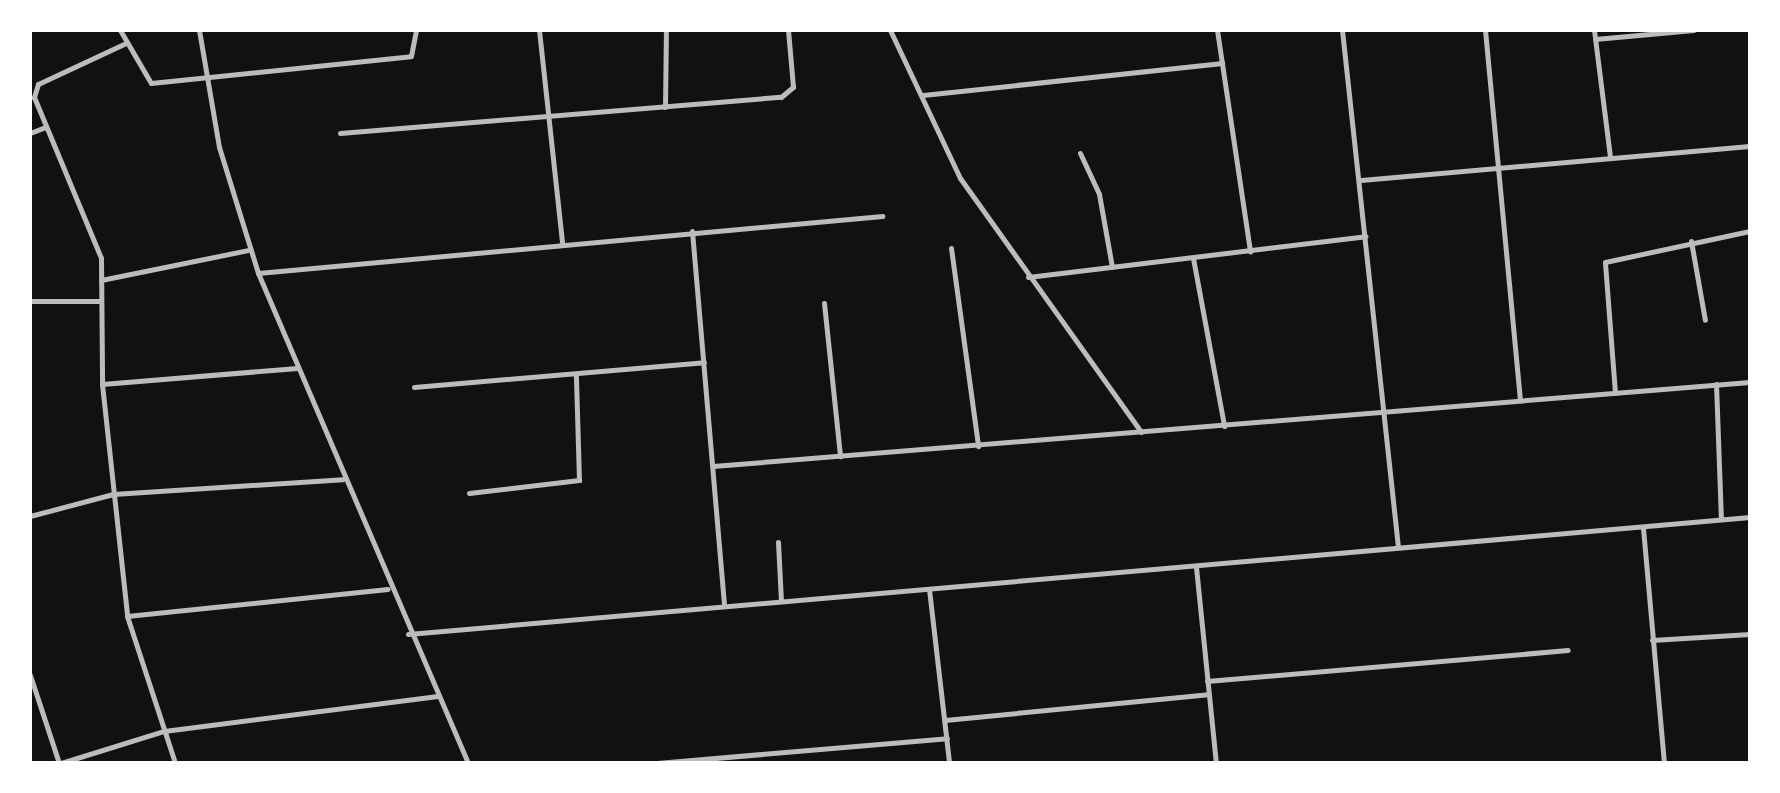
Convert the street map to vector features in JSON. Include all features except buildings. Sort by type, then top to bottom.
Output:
[{"type":"street","points":[[120,30],[146,82],[411,56],[416,30]]},
{"type":"street","points":[[199,30],[207,78],[258,273],[388,589],[468,763]]},
{"type":"street","points":[[539,30],[562,243]]},
{"type":"street","points":[[664,107],[666,30]]},
{"type":"street","points":[[340,133],[789,94],[788,30]]},
{"type":"street","points":[[890,30],[960,178],[1141,432]]},
{"type":"street","points":[[1217,30],[1250,252]]},
{"type":"street","points":[[1342,30],[1398,547]]},
{"type":"street","points":[[1484,30],[1494,166],[1520,400]]},
{"type":"street","points":[[1594,30],[1610,157]]},
{"type":"street","points":[[1595,40],[1694,30]]},
{"type":"street","points":[[126,43],[34,90],[46,127],[98,244],[102,384],[128,616],[175,763]]},
{"type":"street","points":[[923,95],[1222,63]]},
{"type":"street","points":[[30,133],[46,127]]},
{"type":"street","points":[[1361,180],[1750,146]]},
{"type":"street","points":[[1080,153],[1099,194],[1112,268]]},
{"type":"street","points":[[258,273],[882,216]]},
{"type":"street","points":[[692,231],[724,606]]},
{"type":"street","points":[[1615,394],[1605,262],[1750,231]]},
{"type":"street","points":[[1028,277],[1366,236]]},
{"type":"street","points":[[1692,241],[1706,320]]},
{"type":"street","points":[[951,248],[978,446]]},
{"type":"street","points":[[101,280],[250,250]]},
{"type":"street","points":[[1193,258],[1224,426]]},
{"type":"street","points":[[30,301],[101,301]]},
{"type":"street","points":[[824,303],[840,456]]},
{"type":"street","points":[[414,386],[576,376],[704,362]]},
{"type":"street","points":[[102,384],[297,368]]},
{"type":"street","points":[[469,493],[579,480],[576,376]]},
{"type":"street","points":[[713,466],[1750,382]]},
{"type":"street","points":[[1716,384],[1720,519]]},
{"type":"street","points":[[30,516],[113,494],[343,478]]},
{"type":"street","points":[[408,634],[1750,517]]},
{"type":"street","points":[[1643,528],[1664,763]]},
{"type":"street","points":[[778,542],[781,601]]},
{"type":"street","points":[[1196,566],[1216,763]]},
{"type":"street","points":[[128,616],[388,589]]},
{"type":"street","points":[[930,589],[949,763]]},
{"type":"street","points":[[1652,640],[1750,634]]},
{"type":"street","points":[[1207,681],[1568,650]]},
{"type":"street","points":[[30,675],[60,763],[164,731],[438,696]]},
{"type":"street","points":[[945,720],[1208,694]]},
{"type":"street","points":[[658,763],[946,738]]}]
